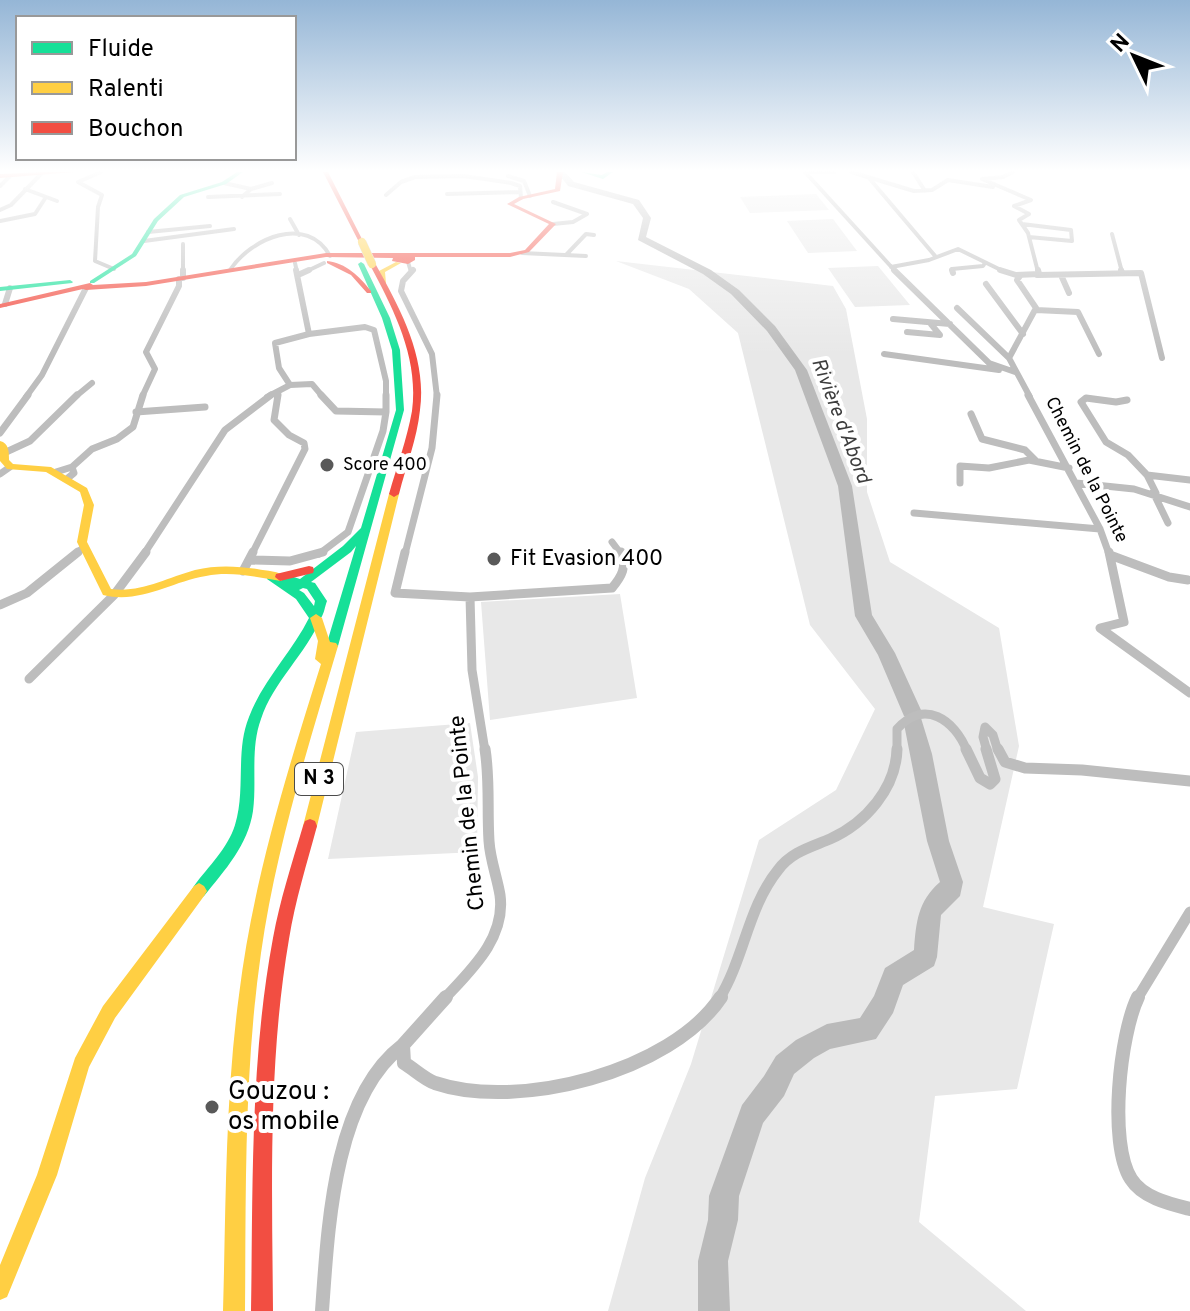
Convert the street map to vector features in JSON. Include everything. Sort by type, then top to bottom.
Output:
[{"type":"main road","points":[[83,283],[134,255],[148,233]]},
{"type":"main road","name":"N 3","points":[[349,233],[357,243]]},
{"type":"main road","name":"N 3","points":[[262,1311],[264,1118],[269,1025],[281,938],[416,409],[417,370],[411,341],[386,303],[353,233]]},
{"type":"main road","points":[[4,297],[83,283],[181,278],[319,260],[522,253],[543,233]]},
{"type":"main road","points":[[386,303],[380,276],[385,268],[407,259]]},
{"type":"main road","points":[[319,260],[353,274],[386,303]]},
{"type":"main road","name":"N 3","points":[[234,1311],[242,1036],[254,947],[287,804],[402,372],[386,303]]},
{"type":"main road","points":[[282,577],[315,569],[357,540],[391,418]]},
{"type":"main road","points":[[1,1286],[47,1175],[81,1064],[109,1012],[237,840],[248,810],[253,721],[279,672],[321,609],[319,595],[314,588],[246,565],[189,575],[133,594],[114,595],[102,585],[84,547],[88,497],[65,472],[4,460]]},
{"type":"main road","points":[[287,804],[321,663],[324,641],[316,618]]},
{"type":"street","points":[[0,433],[42,375],[95,261],[97,233]]},
{"type":"street","points":[[146,236],[164,233]]},
{"type":"street","points":[[146,236],[181,233]]},
{"type":"street","points":[[861,233],[989,363],[1001,369]]},
{"type":"street","points":[[916,233],[936,257]]},
{"type":"street","points":[[1027,233],[1041,271],[1037,275]]},
{"type":"street","points":[[1029,237],[1072,241],[1071,233]]},
{"type":"street","points":[[230,270],[237,257],[259,240],[275,234],[299,235],[320,242],[309,334]]},
{"type":"street","points":[[566,255],[586,234],[594,235]]},
{"type":"street","points":[[1112,234],[1122,273]]},
{"type":"street","points":[[65,472],[92,449],[130,430],[155,369],[146,352],[179,286],[183,244]]},
{"type":"street","points":[[891,267],[958,249],[1020,276],[1142,274],[1162,358]]},
{"type":"street","points":[[522,253],[586,256]]},
{"type":"street","points":[[407,259],[413,270],[403,281],[401,291],[434,361],[436,411],[428,465],[395,593],[470,597],[612,588],[621,577],[625,562],[619,548],[612,542]]},
{"type":"street","points":[[953,273],[952,269],[983,266],[985,263]]},
{"type":"street","points":[[1061,275],[1069,293]]},
{"type":"street","points":[[1020,276],[1017,280],[1036,310]]},
{"type":"street","points":[[986,284],[1023,334]]},
{"type":"street","points":[[957,308],[1009,358]]},
{"type":"street","points":[[1009,358],[1011,347],[1023,334],[1036,310]]},
{"type":"street","points":[[1036,310],[1078,312],[1099,354]]},
{"type":"street","points":[[893,319],[950,324]]},
{"type":"street","points":[[907,332],[940,335],[930,323]]},
{"type":"street","points":[[282,577],[317,557],[348,532],[383,431],[391,418],[374,330],[367,327],[282,338],[275,343],[279,368],[290,385]]},
{"type":"street","points":[[884,354],[1015,372]]},
{"type":"street","name":"Chemin de la Pointe","points":[[1009,358],[1069,468],[1110,555],[1124,622],[1100,628],[1190,693]]},
{"type":"street","points":[[4,460],[36,438],[80,391],[92,383]]},
{"type":"street","points":[[29,679],[114,595],[161,531],[225,430],[264,398],[290,385],[315,386],[336,411],[391,418]]},
{"type":"street","points":[[246,565],[305,449],[304,443],[289,435],[274,420],[278,392]]},
{"type":"street","points":[[1127,400],[1116,402],[1086,398],[1081,402],[1106,442],[1128,455],[1147,475],[1168,523]]},
{"type":"street","points":[[136,412],[205,407]]},
{"type":"street","points":[[971,414],[982,439],[1025,450],[1036,461]]},
{"type":"street","points":[[960,483],[960,466],[989,468],[1036,461],[1069,468]]},
{"type":"street","points":[[1147,475],[1190,480]]},
{"type":"street","points":[[1076,483],[1125,486],[1171,498],[1190,507]]},
{"type":"street","points":[[914,513],[1100,529]]},
{"type":"street","points":[[0,605],[27,593],[84,547]]},
{"type":"street","points":[[1110,555],[1169,577],[1188,580]]},
{"type":"street","name":"Chemin de la Pointe","points":[[322,1311],[340,1184],[358,1101],[371,1076],[474,967],[496,932],[500,918],[500,896],[490,853],[489,776],[472,670],[470,597]]},
{"type":"street","points":[[403,1045],[404,1063],[428,1081],[458,1090],[511,1092],[566,1084],[623,1067],[688,1033],[712,1011],[742,953],[764,894],[783,863],[796,853],[850,827],[891,788],[897,762],[897,729],[912,717],[950,722],[959,729],[978,776],[990,784],[995,779],[983,737],[985,727],[994,734],[997,752],[1009,764],[1190,781]]},
{"type":"street","points":[[1190,912],[1127,1022],[1119,1092],[1123,1166],[1130,1179],[1158,1200],[1190,1209]]},
{"type":"shaded area","points":[[795,233],[844,233],[857,251],[808,253]]},
{"type":"shaded area","points":[[616,261],[833,286],[846,309],[867,419],[867,492],[890,562],[999,628],[1019,746],[983,907],[1054,924],[1017,1089],[935,1096],[919,1222],[1026,1311],[608,1311],[645,1178],[691,1064],[759,840],[836,790],[875,709],[810,625],[738,333],[689,289]]},
{"type":"shaded area","points":[[878,266],[910,305],[855,307],[828,268]]},
{"type":"shaded area","points":[[620,594],[637,698],[490,720],[481,602]]},
{"type":"shaded area","points":[[470,723],[478,777],[477,852],[328,859],[356,732]]},
{"type":"waterway","name":"Rivière d'Abord","points":[[642,233],[641,238],[707,272],[735,292],[760,316],[801,370],[845,486],[864,616],[886,653],[911,710]]},
{"type":"waterway","name":"Rivière d'Abord","points":[[714,1311],[713,1261],[723,1220],[724,1196],[752,1115],[785,1065],[805,1049],[827,1037],[867,1030],[884,1004],[894,977],[925,957],[930,910],[952,888],[938,841],[914,724]]},
{"type":"traffic: fast","points":[[92,282],[134,255],[148,233]]},
{"type":"traffic: fast","points":[[332,646],[400,410],[396,350],[386,318],[361,264]]},
{"type":"traffic: fast","points":[[0,289],[70,282]]},
{"type":"traffic: fast","points":[[292,590],[347,549],[362,531]]},
{"type":"traffic: fast","points":[[199,891],[230,851],[243,824],[248,745],[254,719],[269,689],[308,632],[321,601],[311,586],[281,577]]},
{"type":"traffic: fast","points":[[272,579],[300,596],[316,618]]},
{"type":"traffic: slow","points":[[362,242],[372,264]]},
{"type":"traffic: slow","points":[[383,283],[382,271],[398,263]]},
{"type":"traffic: slow","points":[[0,444],[4,449],[4,460],[10,467],[48,469],[84,490],[89,505],[82,542],[107,592],[133,594],[193,575],[224,570],[281,577]]},
{"type":"traffic: slow","points":[[310,826],[394,494]]},
{"type":"traffic: slow","points":[[316,618],[324,641],[321,659]]},
{"type":"traffic: slow","points":[[234,1311],[240,1074],[253,951],[282,819],[332,646]]},
{"type":"traffic: slow","points":[[0,1290],[47,1175],[81,1064],[109,1012],[199,891]]},
{"type":"traffic: jam","points":[[357,233],[362,242]]},
{"type":"traffic: jam","points":[[410,256],[413,259],[408,262],[394,260],[405,255],[510,255],[527,251],[544,233]]},
{"type":"traffic: jam","points":[[86,288],[146,284],[326,255],[399,256]]},
{"type":"traffic: jam","points":[[329,262],[353,274],[369,292]]},
{"type":"traffic: jam","points":[[373,265],[406,334],[416,372],[416,410],[394,494]]},
{"type":"traffic: jam","points":[[0,306],[90,285]]},
{"type":"traffic: jam","points":[[280,577],[309,570]]},
{"type":"traffic: jam","points":[[262,1311],[264,1124],[269,1030],[281,938],[310,826]]},
{"type":"place","name":"Score 400","points":[[327,465]]},
{"type":"place","name":"Fit Evasion 400","points":[[494,559]]},
{"type":"place","name":"Gouzou : os mobile","points":[[212,1107]]}]
